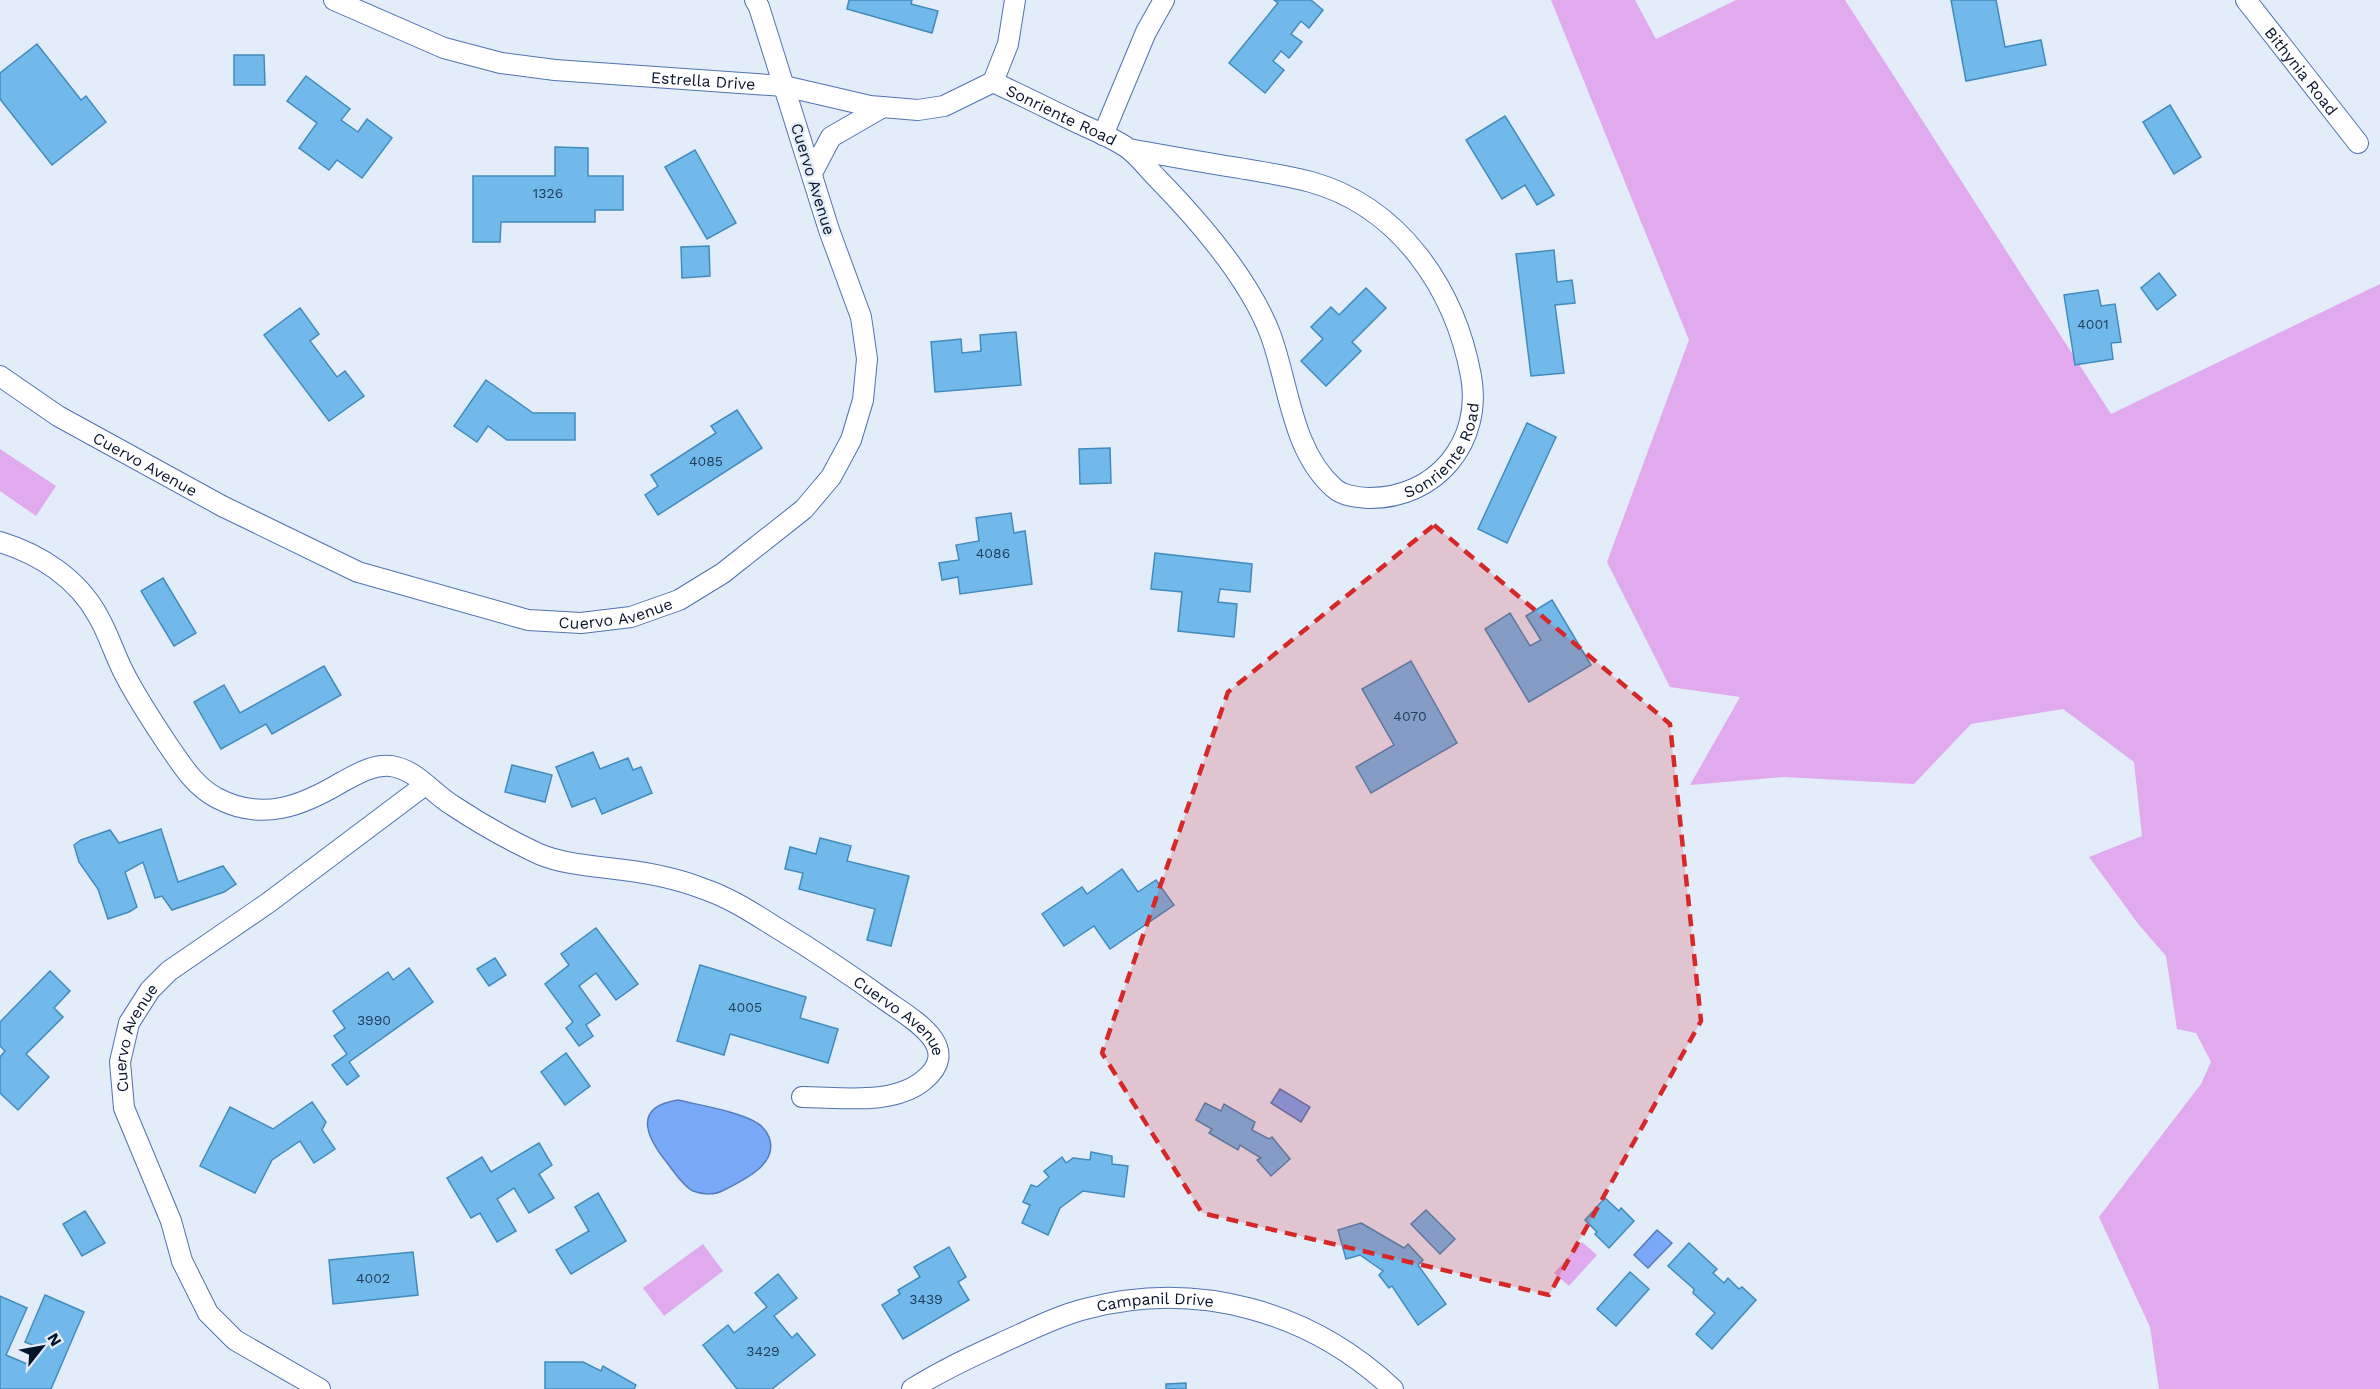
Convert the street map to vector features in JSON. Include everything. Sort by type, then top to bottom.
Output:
[{"type":"street","name":"Estrella Drive","points":[[334,0],[444,48],[501,63],[555,70],[784,86],[870,106],[918,110],[944,106],[993,82]]},
{"type":"street","name":"Cuervo Avenue","points":[[0,376],[58,416],[212,501],[358,572],[528,620],[581,623],[631,617],[679,600],[723,573],[804,509],[831,477],[851,440],[863,400],[867,358],[861,317],[829,230],[755,0]]},
{"type":"street","points":[[993,82],[1008,44],[1015,0]]},
{"type":"street","points":[[1103,135],[1146,33],[1164,0]]},
{"type":"street","name":"Bithynia Road","points":[[2246,0],[2358,143]]},
{"type":"street","name":"Sonriente Road","points":[[993,82],[1129,149],[1187,209],[1242,281],[1262,312],[1275,347],[1300,434],[1314,465],[1336,490],[1353,497],[1386,498],[1416,489],[1443,471],[1456,454],[1470,426],[1474,394],[1466,348],[1444,295],[1421,257],[1390,225],[1354,199],[1312,182],[1129,149]]},
{"type":"street","points":[[812,173],[831,137],[883,107]]},
{"type":"street","name":"Cuervo Avenue","points":[[0,542],[19,548],[50,564],[76,587],[98,615],[146,713],[190,778],[216,798],[247,808],[280,810],[312,800],[365,769],[390,766],[413,773],[449,804],[541,855],[576,864],[628,870],[700,887],[740,905],[827,959],[921,1025],[934,1039],[938,1065],[917,1086],[897,1095],[880,1098],[802,1097]]},
{"type":"street","name":"Cuervo Avenue","points":[[320,1389],[235,1341],[208,1314],[182,1261],[171,1221],[124,1108],[120,1062],[129,1023],[150,990],[169,972],[268,903],[425,785]]},
{"type":"street","name":"Campanil Drive","points":[[912,1389],[979,1353],[1083,1309],[1144,1298],[1176,1297],[1249,1307],[1301,1326],[1341,1347],[1393,1389]]},
{"type":"highlighted area","points":[[1434,525],[1670,724],[1701,1021],[1549,1295],[1202,1213],[1102,1053],[1228,692]]},
{"type":"shaded area","points":[[1551,0],[1635,0],[1656,39],[1736,0],[1845,0],[2111,414],[2380,284],[2380,1389],[2159,1389],[2150,1327],[2099,1217],[2201,1084],[2211,1062],[2196,1033],[2177,1029],[2166,956],[2139,925],[2089,857],[2142,836],[2134,762],[2063,709],[1971,724],[1914,784],[1784,777],[1690,785],[1740,697],[1670,687],[1607,562],[1689,340]]},
{"type":"shaded area","points":[[0,449],[56,486],[36,516],[0,491]]},
{"type":"shaded area","points":[[1582,1242],[1597,1255],[1569,1286],[1554,1273]]},
{"type":"shaded area","points":[[703,1244],[723,1271],[664,1316],[643,1288]]},
{"type":"water","points":[[1280,1089],[1310,1107],[1301,1122],[1271,1103]]},
{"type":"water","points":[[678,1100],[731,1112],[759,1124],[768,1135],[771,1147],[764,1163],[750,1176],[720,1192],[705,1194],[689,1189],[660,1154],[649,1134],[649,1116],[654,1109]]},
{"type":"water","points":[[1657,1230],[1672,1243],[1648,1268],[1634,1255]]},
{"type":"building","points":[[849,0],[912,0],[911,4],[938,11],[932,33],[847,9]]},
{"type":"building","points":[[1274,0],[1311,0],[1323,10],[1309,28],[1301,21],[1291,34],[1302,42],[1289,58],[1281,51],[1273,61],[1284,70],[1265,93],[1229,63],[1278,3]]},
{"type":"building","points":[[1951,0],[1996,0],[2005,47],[2041,40],[2046,65],[1966,81]]},
{"type":"building","points":[[37,44],[81,100],[86,96],[106,122],[52,165],[0,99],[0,73]]},
{"type":"building","points":[[234,55],[264,55],[265,85],[234,85]]},
{"type":"building","points":[[306,76],[350,109],[341,120],[358,132],[367,119],[392,138],[362,178],[337,160],[329,170],[299,148],[317,123],[287,101]]},
{"type":"building","points":[[2170,105],[2201,157],[2174,174],[2143,122]]},
{"type":"building","points":[[1505,116],[1554,195],[1537,205],[1525,185],[1502,199],[1466,140]]},
{"type":"building","points":[[555,147],[588,148],[588,176],[623,176],[623,210],[595,210],[595,222],[501,222],[500,242],[473,242],[473,176],[555,176]]},
{"type":"building","points":[[695,150],[736,223],[707,239],[665,167]]},
{"type":"building","points":[[709,246],[710,276],[682,278],[681,247]]},
{"type":"building","points":[[1554,250],[1557,282],[1572,280],[1575,303],[1555,305],[1564,373],[1531,376],[1516,254]]},
{"type":"building","points":[[2159,273],[2176,295],[2157,310],[2141,288]]},
{"type":"building","points":[[1366,288],[1386,308],[1352,342],[1361,351],[1326,386],[1301,361],[1323,339],[1311,327],[1331,307],[1339,315]]},
{"type":"building","points":[[2098,290],[2101,306],[2115,304],[2121,342],[2111,343],[2113,359],[2075,365],[2064,295]]},
{"type":"building","points":[[300,308],[319,334],[310,341],[337,377],[345,371],[364,396],[329,421],[264,335]]},
{"type":"building","points":[[1016,332],[1021,385],[935,392],[931,342],[961,339],[962,353],[981,351],[980,335]]},
{"type":"building","points":[[486,380],[533,413],[575,413],[575,440],[507,440],[488,426],[477,442],[454,426]]},
{"type":"building","points":[[737,410],[762,448],[658,515],[645,495],[658,486],[651,475],[716,433],[711,426]]},
{"type":"building","points":[[1527,423],[1556,437],[1507,543],[1478,529]]},
{"type":"building","points":[[1110,448],[1111,483],[1080,484],[1079,449]]},
{"type":"building","points":[[1011,513],[1014,533],[1025,531],[1032,584],[960,594],[958,577],[942,580],[939,563],[959,560],[956,545],[979,541],[976,518]]},
{"type":"building","points":[[1155,553],[1252,564],[1250,592],[1220,589],[1218,602],[1237,604],[1234,637],[1178,631],[1182,592],[1151,589]]},
{"type":"building","points":[[163,578],[196,633],[174,646],[141,591]]},
{"type":"building","points":[[1552,600],[1591,665],[1529,702],[1485,629],[1510,613],[1530,646],[1541,640],[1526,616]]},
{"type":"building","points":[[1411,661],[1457,743],[1371,793],[1356,767],[1394,745],[1362,689]]},
{"type":"building","points":[[324,666],[341,695],[272,734],[266,724],[221,749],[194,702],[224,685],[240,713]]},
{"type":"building","points":[[593,752],[600,769],[628,758],[633,770],[641,767],[652,793],[602,814],[595,798],[572,807],[556,767]]},
{"type":"building","points":[[512,765],[552,775],[545,802],[505,792]]},
{"type":"building","points":[[161,829],[178,882],[223,866],[236,884],[224,892],[172,910],[162,896],[155,898],[143,862],[125,872],[137,907],[108,919],[98,889],[79,862],[74,845],[81,840],[110,830],[119,843]]},
{"type":"building","points":[[820,838],[851,846],[847,861],[909,876],[891,946],[867,940],[875,909],[799,889],[803,873],[785,869],[790,847],[816,854]]},
{"type":"building","points":[[1122,869],[1138,892],[1156,880],[1174,905],[1110,949],[1094,926],[1064,946],[1042,914],[1082,887],[1087,894]]},
{"type":"building","points":[[596,928],[638,984],[616,1000],[596,973],[579,986],[600,1015],[586,1025],[593,1036],[579,1046],[566,1028],[573,1022],[545,984],[569,965],[561,954]]},
{"type":"building","points":[[495,958],[506,975],[489,986],[477,969]]},
{"type":"building","points":[[700,965],[806,997],[800,1018],[838,1029],[828,1063],[730,1034],[724,1055],[677,1041]]},
{"type":"building","points":[[409,968],[433,1002],[349,1062],[359,1076],[347,1085],[332,1065],[347,1054],[334,1036],[345,1028],[333,1011],[388,972],[393,980]]},
{"type":"building","points":[[50,971],[70,991],[54,1008],[63,1017],[26,1054],[49,1077],[18,1110],[0,1093],[0,1057],[5,1051],[0,1046],[0,1022]]},
{"type":"building","points":[[566,1053],[590,1086],[565,1105],[541,1072]]},
{"type":"building","points":[[312,1102],[326,1122],[322,1130],[335,1149],[314,1163],[300,1141],[272,1160],[255,1193],[200,1166],[230,1107],[273,1129]]},
{"type":"building","points":[[1205,1103],[1221,1111],[1224,1104],[1255,1122],[1252,1130],[1269,1139],[1272,1137],[1290,1159],[1271,1176],[1257,1160],[1261,1158],[1240,1145],[1238,1150],[1209,1133],[1212,1129],[1196,1120]]},
{"type":"building","points":[[539,1143],[552,1165],[539,1174],[554,1198],[529,1213],[514,1188],[497,1199],[516,1231],[497,1242],[480,1213],[471,1218],[447,1178],[482,1157],[491,1172]]},
{"type":"building","points":[[1091,1152],[1112,1156],[1112,1164],[1128,1166],[1124,1197],[1083,1191],[1060,1208],[1048,1235],[1022,1223],[1030,1205],[1023,1202],[1031,1185],[1037,1187],[1049,1177],[1044,1171],[1062,1157],[1066,1163],[1073,1158],[1090,1160]]},
{"type":"building","points":[[598,1193],[626,1241],[571,1274],[556,1250],[589,1231],[575,1207]]},
{"type":"building","points":[[1605,1198],[1619,1211],[1621,1208],[1634,1221],[1609,1248],[1585,1220]]},
{"type":"building","points":[[1426,1210],[1455,1239],[1440,1254],[1411,1224]]},
{"type":"building","points":[[85,1211],[105,1243],[82,1256],[63,1224]]},
{"type":"building","points":[[1361,1223],[1404,1248],[1408,1244],[1423,1260],[1418,1265],[1446,1304],[1418,1325],[1392,1286],[1389,1288],[1379,1275],[1383,1271],[1360,1255],[1346,1259],[1338,1230]]},
{"type":"building","points":[[1689,1243],[1717,1269],[1713,1273],[1724,1283],[1728,1278],[1739,1289],[1742,1287],[1756,1300],[1712,1349],[1696,1334],[1715,1313],[1693,1293],[1694,1289],[1668,1266]]},
{"type":"building","points":[[949,1247],[966,1277],[958,1282],[969,1300],[903,1339],[882,1305],[900,1294],[898,1290],[920,1277],[914,1267]]},
{"type":"building","points":[[413,1252],[418,1295],[333,1304],[329,1260]]},
{"type":"building","points":[[1630,1272],[1649,1289],[1616,1326],[1597,1309]]},
{"type":"building","points":[[778,1274],[797,1298],[774,1316],[792,1338],[797,1333],[815,1355],[772,1389],[737,1389],[703,1345],[728,1325],[734,1333],[767,1307],[755,1293]]},
{"type":"building","points":[[45,1295],[84,1312],[51,1389],[0,1389],[0,1296],[27,1308],[6,1355],[27,1364],[35,1346],[25,1342]]},
{"type":"building","points":[[545,1362],[583,1362],[601,1371],[603,1366],[636,1385],[634,1389],[545,1389]]},
{"type":"building","points":[[1186,1383],[1186,1389],[1166,1389],[1166,1384]]}]
